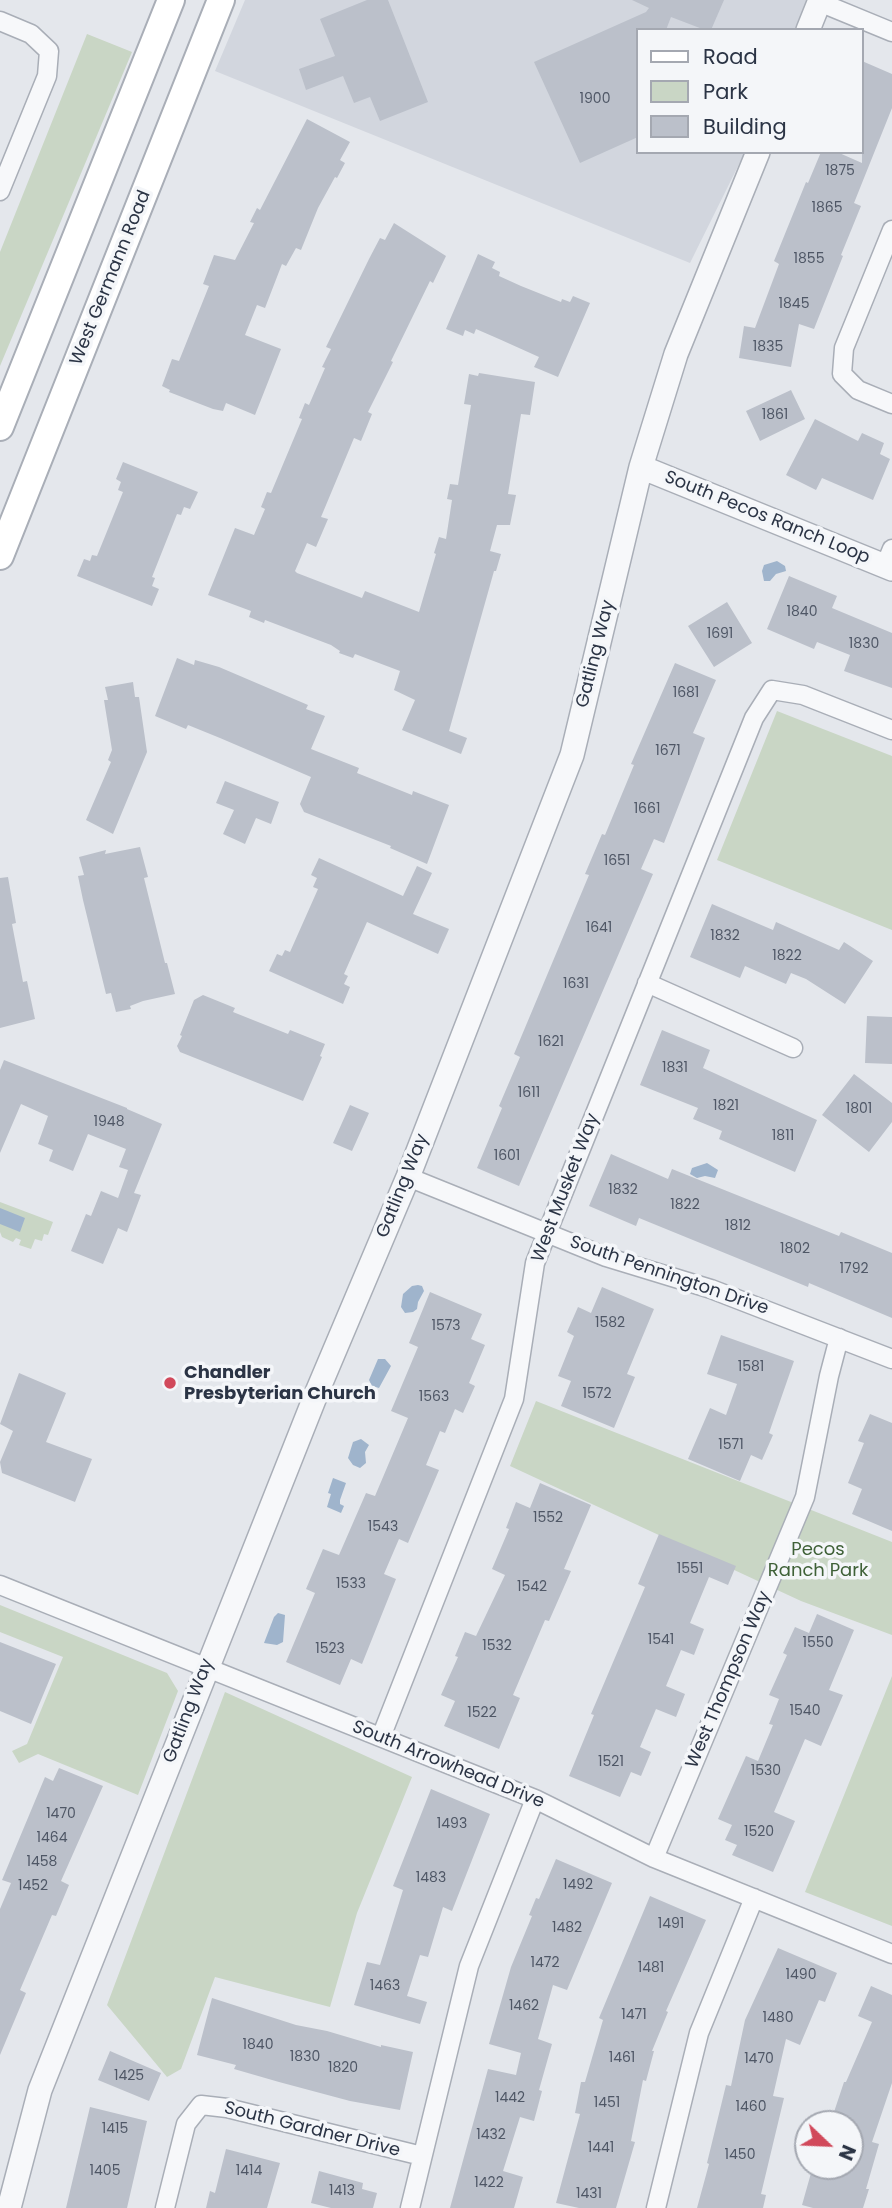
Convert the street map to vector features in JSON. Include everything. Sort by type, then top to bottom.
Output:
[{"type":"main road","points":[[0,427],[171,0]]},
{"type":"main road","name":"West Germann Road","points":[[0,556],[221,0]]},
{"type":"street","points":[[809,28],[820,1],[892,32]]},
{"type":"street","points":[[0,22],[31,34],[49,51],[47,76],[0,191]]},
{"type":"street","name":"Gatling Way","points":[[9,2208],[40,2090],[206,1667],[317,1392],[408,1177],[572,755],[641,467],[676,354],[757,154]]},
{"type":"street","points":[[892,230],[844,348],[842,374],[858,390],[892,404]]},
{"type":"street","name":"South Pecos Ranch Loop","points":[[641,467],[890,561]]},
{"type":"street","name":"West Musket Way","points":[[381,1737],[514,1399],[536,1263],[547,1232],[754,718],[772,690],[803,695],[892,730]]},
{"type":"street","points":[[647,983],[793,1048]]},
{"type":"street","name":"South Pennington Drive","points":[[408,1177],[606,1257],[711,1289],[892,1359]]},
{"type":"street","name":"West Thompson Way","points":[[654,1858],[805,1497],[839,1338]]},
{"type":"street","name":"South Arrowhead Drive","points":[[0,1585],[535,1800],[654,1858],[892,1954]]},
{"type":"street","points":[[410,2208],[469,1966],[535,1800]]},
{"type":"street","points":[[656,2208],[699,2033],[754,1898]]},
{"type":"street","name":"South Gardner Drive","points":[[164,2208],[186,2123],[201,2105],[227,2108],[422,2156]]},
{"type":"shaded area","points":[[245,0],[820,0],[807,28],[636,28],[636,154],[744,154],[690,263],[215,71]]},
{"type":"green space","points":[[87,34],[132,52],[0,366],[0,252]]},
{"type":"green space","points":[[777,711],[892,756],[892,930],[717,860]]},
{"type":"green space","points":[[0,1202],[53,1222],[48,1235],[44,1234],[42,1241],[35,1239],[31,1249],[19,1245],[21,1240],[16,1238],[13,1242],[2,1237]]},
{"type":"green space","name":"Pecos Ranch Park","points":[[536,1401],[892,1542],[892,1635],[801,1601],[510,1466]]},
{"type":"green space","points":[[0,1605],[167,1673],[178,1691],[138,1795],[38,1754],[19,1763],[12,1751],[27,1744],[63,1657],[0,1632]]},
{"type":"green space","points":[[892,1676],[892,1926],[805,1892]]},
{"type":"green space","points":[[225,1692],[412,1777],[357,1913],[330,2007],[215,1977],[181,2069],[167,2077],[107,2005]]},
{"type":"water","points":[[777,561],[785,566],[786,571],[776,574],[770,581],[764,581],[764,565]]},
{"type":"water","points":[[707,1163],[718,1170],[715,1178],[697,1178],[690,1174],[692,1168]]},
{"type":"water","points":[[0,1208],[25,1218],[20,1232],[0,1224]]},
{"type":"water","points":[[412,1286],[422,1286],[424,1291],[417,1309],[405,1313],[401,1307],[403,1294]]},
{"type":"water","points":[[378,1359],[385,1359],[391,1366],[379,1388],[372,1386],[369,1380]]},
{"type":"water","points":[[361,1439],[369,1445],[365,1452],[366,1463],[360,1468],[353,1465],[348,1458],[353,1442]]},
{"type":"water","points":[[333,1478],[346,1483],[340,1500],[340,1504],[344,1506],[341,1513],[327,1507]]},
{"type":"water","points":[[278,1613],[285,1615],[283,1642],[277,1645],[264,1643],[274,1617]]},
{"type":"building","points":[[367,0],[388,0],[428,102],[380,121],[370,97],[354,103],[343,76],[306,90],[299,69],[335,56],[320,19]]},
{"type":"building","points":[[632,0],[724,0],[712,28],[700,28],[671,17],[667,28],[636,28],[636,138],[580,163],[534,62],[646,12],[649,8]]},
{"type":"building","points":[[864,62],[892,74],[892,108],[854,203],[861,206],[814,329],[799,324],[791,367],[739,358],[744,326],[755,328],[779,264],[774,261],[820,154],[842,154],[862,163]]},
{"type":"building","points":[[307,119],[350,142],[340,160],[345,163],[318,208],[301,250],[296,248],[286,266],[282,264],[265,308],[257,305],[245,335],[281,349],[255,415],[226,403],[223,411],[213,409],[169,392],[170,390],[162,386],[172,359],[179,361],[209,286],[203,284],[214,255],[235,260],[254,223],[250,222],[257,208],[260,210]]},
{"type":"building","points":[[394,223],[446,256],[433,283],[430,281],[391,361],[393,362],[368,412],[372,414],[361,441],[354,438],[321,517],[328,519],[316,547],[307,543],[295,571],[362,598],[365,591],[419,612],[439,537],[446,539],[452,500],[447,499],[450,484],[458,485],[471,405],[464,404],[469,374],[478,376],[479,373],[535,382],[530,415],[521,414],[508,494],[516,495],[510,525],[497,525],[490,551],[501,554],[449,731],[467,738],[461,754],[402,730],[415,700],[394,690],[400,671],[355,654],[353,658],[339,653],[340,651],[331,645],[265,620],[264,623],[249,617],[251,611],[208,595],[235,528],[254,535],[265,509],[261,507],[267,492],[271,493],[302,419],[299,418],[305,403],[309,405],[325,368],[322,367],[331,349],[326,347],[380,238],[385,240]]},
{"type":"building","points":[[478,254],[495,262],[492,268],[500,272],[499,276],[521,286],[561,302],[562,299],[570,302],[573,296],[590,303],[558,377],[534,367],[539,357],[476,329],[474,334],[465,330],[463,336],[446,329]]},
{"type":"building","points":[[791,390],[805,419],[760,441],[746,411]]},
{"type":"building","points":[[815,419],[858,441],[862,433],[884,443],[880,454],[890,459],[873,500],[822,478],[816,490],[786,475]]},
{"type":"building","points":[[123,462],[198,492],[190,509],[184,507],[181,515],[177,514],[152,577],[155,578],[152,586],[159,589],[152,606],[77,576],[84,559],[90,561],[92,555],[97,556],[123,492],[118,490],[121,482],[116,479]]},
{"type":"building","points":[[789,576],[837,596],[832,608],[892,633],[892,688],[844,671],[850,655],[817,642],[814,649],[767,629]]},
{"type":"building","points":[[727,602],[752,643],[714,667],[688,626]]},
{"type":"building","points":[[177,658],[194,665],[195,660],[219,667],[308,705],[306,709],[325,716],[311,749],[359,768],[357,773],[412,795],[413,791],[449,805],[427,864],[390,848],[391,846],[304,812],[300,804],[311,777],[188,725],[186,729],[155,716]]},
{"type":"building","points":[[675,663],[716,680],[693,733],[705,738],[664,843],[654,839],[641,869],[653,874],[519,1186],[477,1168],[520,1057],[514,1054],[589,875],[585,874],[602,834],[605,835],[634,765],[631,764]]},
{"type":"building","points":[[133,682],[135,697],[139,697],[147,752],[113,834],[86,820],[111,762],[108,760],[112,750],[104,700],[108,700],[105,687]]},
{"type":"building","points":[[225,781],[279,802],[271,824],[256,818],[245,844],[223,834],[234,810],[216,803]]},
{"type":"building","points":[[140,847],[148,877],[144,878],[175,994],[143,1001],[130,1006],[131,1009],[116,1012],[111,993],[106,994],[83,900],[78,876],[84,875],[79,857],[106,850],[105,854]]},
{"type":"building","points":[[319,858],[403,896],[417,866],[432,873],[413,914],[449,929],[438,954],[367,922],[344,974],[348,976],[344,984],[350,987],[343,1004],[269,971],[277,954],[282,956],[285,950],[290,952],[318,889],[313,887],[317,878],[311,875]]},
{"type":"building","points":[[8,877],[16,923],[12,924],[23,982],[27,981],[35,1019],[0,1028],[0,878]]},
{"type":"building","points":[[712,904],[773,930],[776,922],[839,950],[844,942],[873,961],[845,1004],[806,979],[791,973],[786,984],[745,966],[740,978],[690,957]]},
{"type":"building","points":[[203,995],[235,1008],[233,1012],[288,1034],[290,1030],[325,1044],[303,1101],[180,1052],[177,1046],[194,1000]]},
{"type":"building","points":[[867,1016],[892,1017],[892,1064],[865,1063]]},
{"type":"building","points":[[662,1030],[710,1050],[703,1068],[817,1120],[795,1172],[719,1139],[722,1131],[693,1119],[698,1108],[640,1085]]},
{"type":"building","points":[[4,1060],[162,1124],[134,1193],[141,1195],[127,1232],[118,1228],[103,1264],[71,1251],[86,1214],[91,1216],[101,1191],[118,1198],[128,1170],[119,1167],[126,1149],[88,1134],[73,1171],[49,1161],[53,1150],[38,1144],[48,1116],[21,1104],[0,1153],[0,1070]]},
{"type":"building","points":[[854,1074],[892,1103],[892,1122],[869,1152],[822,1115]]},
{"type":"building","points":[[350,1105],[369,1113],[352,1151],[333,1143]]},
{"type":"building","points":[[611,1154],[668,1179],[672,1169],[839,1236],[841,1232],[892,1253],[892,1318],[639,1218],[636,1226],[589,1206]]},
{"type":"building","points":[[602,1287],[654,1309],[627,1374],[635,1377],[614,1428],[561,1406],[571,1381],[558,1376],[574,1336],[567,1332],[578,1307],[591,1313]]},
{"type":"building","points":[[430,1292],[482,1314],[471,1339],[485,1345],[469,1383],[475,1386],[463,1413],[455,1409],[445,1433],[440,1431],[426,1465],[439,1470],[408,1543],[399,1539],[384,1574],[396,1579],[362,1664],[351,1659],[340,1685],[286,1662],[315,1593],[306,1589],[323,1549],[339,1555],[366,1493],[375,1496],[408,1418],[391,1411],[418,1347],[409,1343]]},
{"type":"building","points":[[721,1335],[794,1361],[769,1433],[773,1435],[762,1460],[751,1455],[740,1481],[688,1459],[710,1408],[726,1415],[737,1384],[707,1374]]},
{"type":"building","points":[[19,1373],[66,1393],[46,1442],[92,1459],[75,1502],[2,1473],[0,1462],[13,1431],[0,1424]]},
{"type":"building","points":[[870,1414],[892,1423],[892,1531],[852,1514],[862,1489],[848,1483],[864,1443],[858,1441]]},
{"type":"building","points":[[540,1483],[591,1505],[564,1569],[571,1571],[549,1621],[545,1620],[513,1695],[520,1698],[499,1749],[444,1726],[455,1701],[441,1695],[458,1657],[455,1656],[465,1632],[476,1636],[505,1575],[492,1569],[509,1529],[506,1528],[516,1502],[530,1508]]},
{"type":"building","points":[[659,1534],[736,1566],[728,1585],[709,1577],[690,1623],[704,1629],[694,1655],[681,1650],[666,1686],[685,1694],[676,1717],[656,1709],[640,1747],[651,1752],[641,1776],[631,1772],[620,1797],[569,1776],[594,1715],[591,1714],[645,1587],[638,1584]]},
{"type":"building","points":[[817,1614],[854,1630],[829,1690],[843,1695],[821,1746],[805,1739],[774,1812],[795,1821],[773,1872],[732,1855],[737,1845],[725,1840],[732,1825],[718,1819],[746,1756],[758,1761],[773,1725],[769,1724],[779,1699],[769,1695],[787,1655],[783,1653],[795,1627],[809,1633]]},
{"type":"building","points":[[0,1642],[56,1664],[31,1724],[0,1711]]},
{"type":"building","points":[[59,1768],[103,1786],[61,1881],[69,1885],[56,1916],[52,1915],[20,1990],[26,1993],[0,2055],[0,1909],[11,1883],[2,1880],[45,1777],[53,1781]]},
{"type":"building","points":[[431,1789],[490,1814],[452,1911],[443,1907],[428,1957],[420,1955],[407,1996],[427,2002],[420,2024],[354,2005],[367,1962],[380,1965],[403,1890],[393,1886]]},
{"type":"building","points":[[556,1859],[612,1883],[567,1990],[553,1985],[538,2039],[552,2044],[539,2090],[542,2091],[534,2121],[520,2117],[503,2171],[523,2177],[514,2208],[450,2208],[488,2069],[516,2075],[521,2053],[489,2044],[511,1967],[532,1916],[529,1915]]},
{"type":"building","points":[[650,1896],[706,1920],[666,2011],[668,2012],[652,2051],[646,2081],[643,2080],[631,2141],[635,2142],[616,2208],[579,2208],[556,2203],[580,2114],[575,2113],[581,2082],[585,2082],[603,2020],[599,2018]]},
{"type":"building","points":[[778,1948],[837,1973],[825,2002],[819,2000],[800,2045],[786,2039],[773,2096],[784,2098],[761,2194],[766,2195],[763,2208],[697,2208],[726,2085],[731,2086],[745,2020]]},
{"type":"building","points":[[871,1986],[892,1995],[892,2083],[872,2142],[879,2144],[866,2189],[869,2189],[863,2208],[813,2208],[802,2205],[809,2180],[864,2180],[864,2110],[835,2110],[844,2082],[872,2022],[858,2016]]},
{"type":"building","points":[[212,1998],[296,2025],[381,2047],[413,2052],[400,2110],[350,2101],[279,2082],[234,2069],[236,2065],[197,2055]]},
{"type":"building","points":[[110,2051],[161,2073],[149,2101],[98,2080]]},
{"type":"building","points":[[90,2107],[147,2121],[127,2208],[66,2208]]},
{"type":"building","points":[[226,2149],[280,2163],[267,2208],[206,2208],[210,2191],[215,2193]]},
{"type":"building","points":[[319,2171],[363,2183],[362,2189],[377,2193],[373,2208],[331,2208],[311,2203]]},
{"type":"place","name":"Chandler Presbyterian Church","points":[[170,1383]]}]
